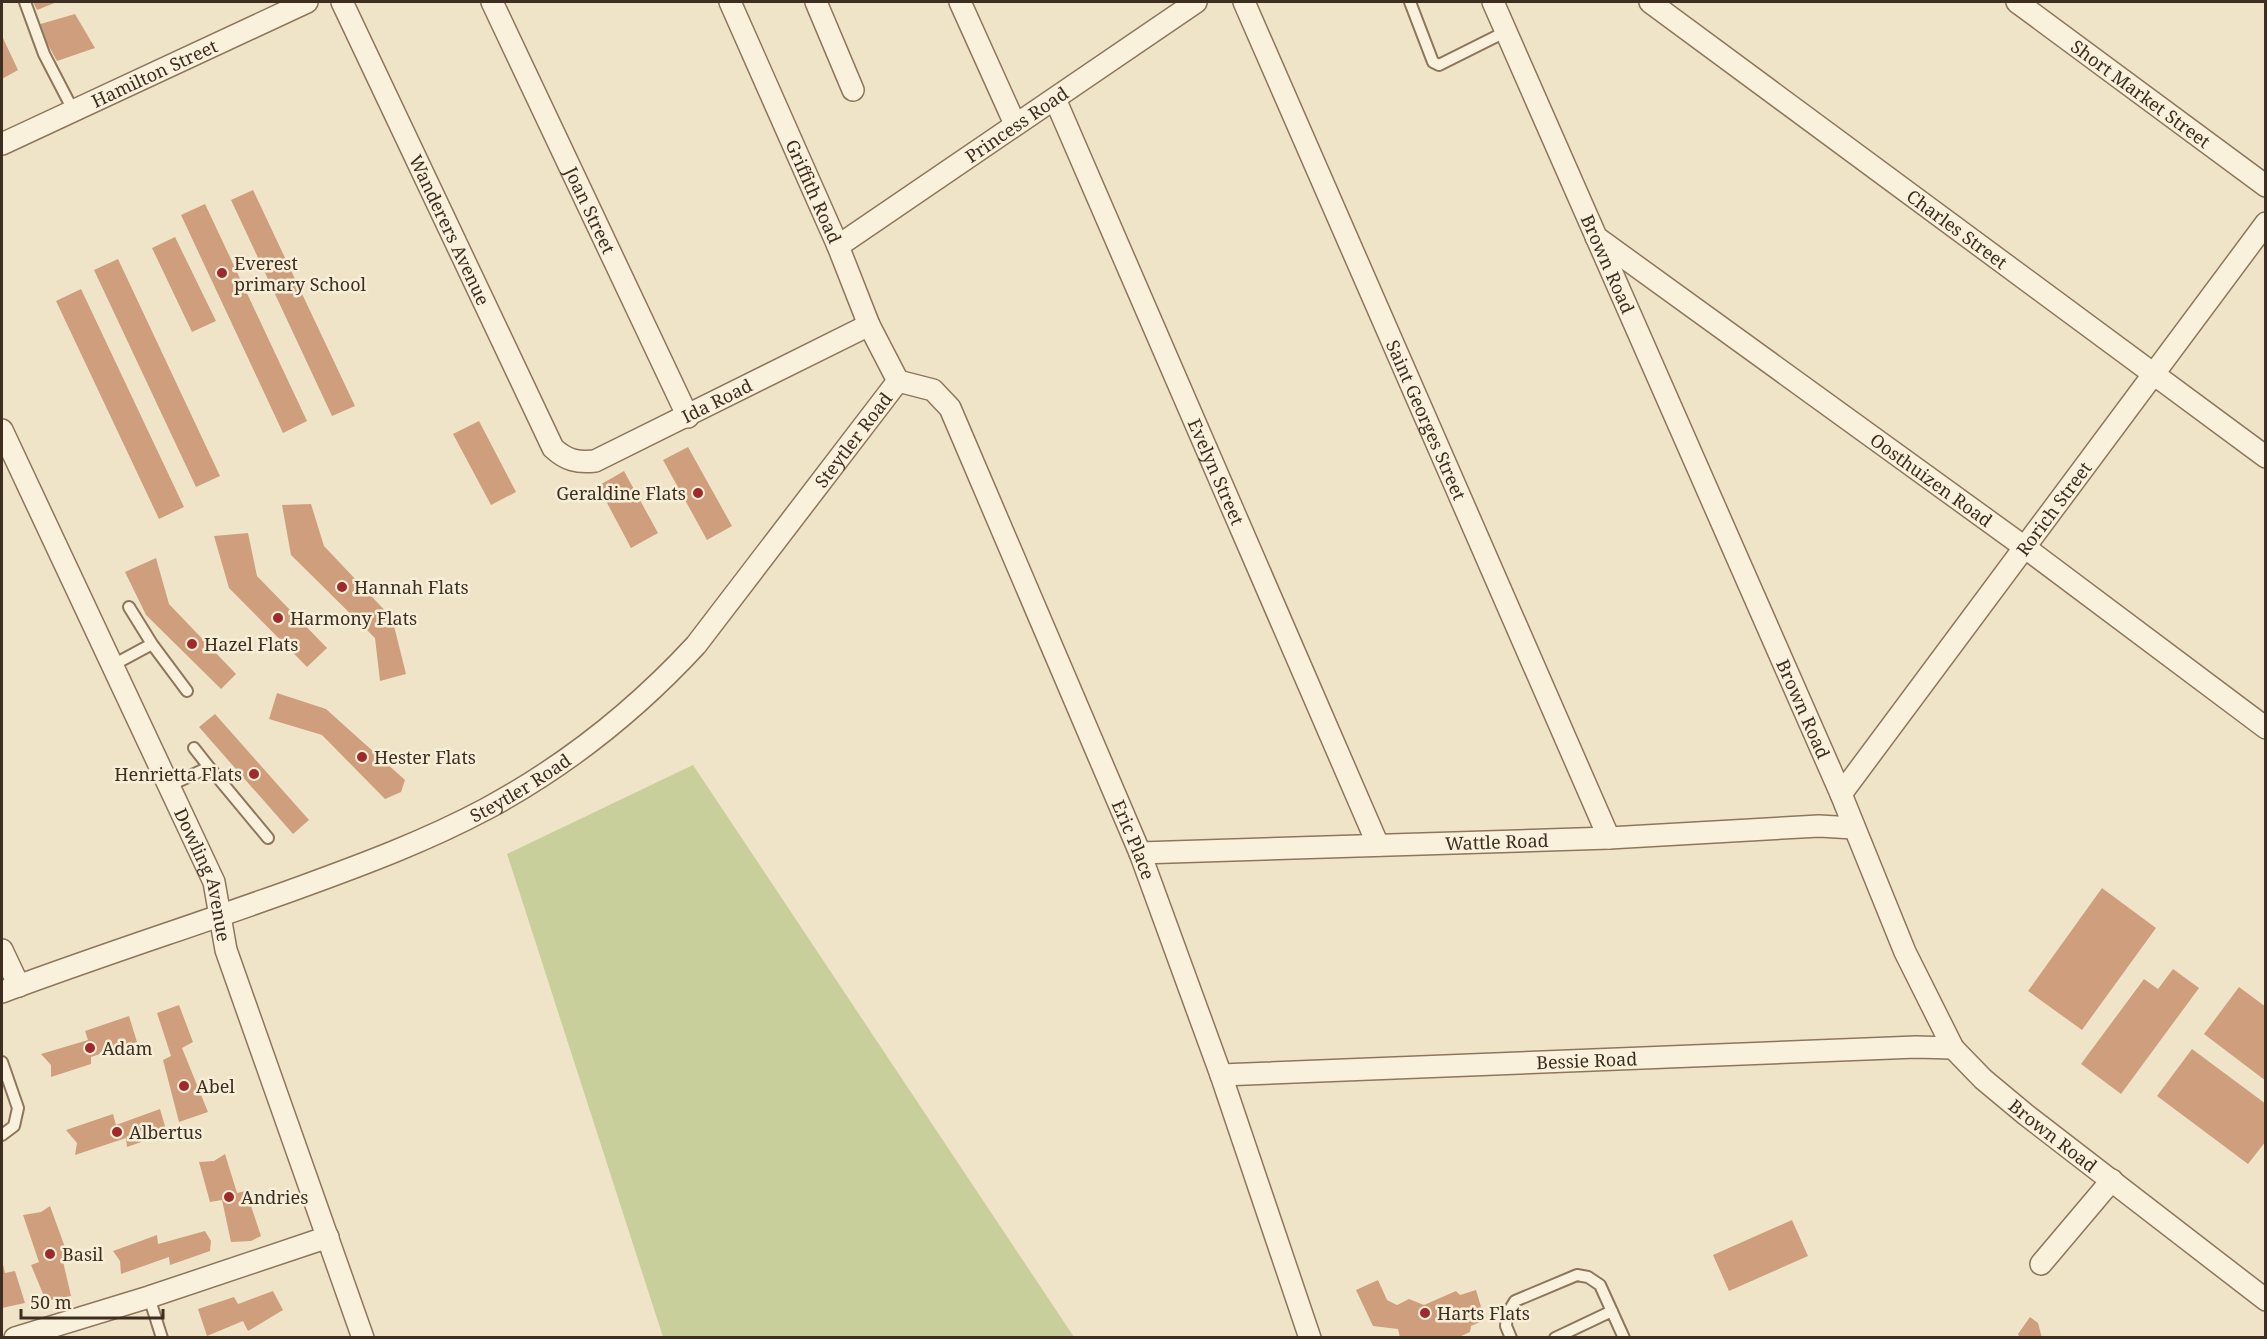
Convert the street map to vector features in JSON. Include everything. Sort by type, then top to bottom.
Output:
[{"type":"street","name":"Hamilton Street","points":[[2,144],[307,2]]},
{"type":"street","name":"Wanderers Avenue","points":[[342,2],[554,448],[562,456]]},
{"type":"street","name":"Joan Street","points":[[492,2],[688,417]]},
{"type":"street","name":"Griffith Road","points":[[730,2],[838,246],[869,325],[898,381]]},
{"type":"street","points":[[816,2],[853,90]]},
{"type":"street","points":[[960,2],[1016,124]]},
{"type":"street","name":"Princess Road","points":[[838,246],[1196,2]]},
{"type":"street","name":"Saint Georges Street","points":[[1244,2],[1609,838]]},
{"type":"street","name":"Brown Road","points":[[1493,2],[1841,794],[1905,952],[1953,1048],[1983,1079],[2265,1300]]},
{"type":"street","name":"Charles Street","points":[[1650,2],[2265,457]]},
{"type":"street","name":"Short Market Street","points":[[2017,2],[2265,186]]},
{"type":"street","name":"Evelyn Street","points":[[1055,99],[1378,845]]},
{"type":"street","name":"Rorich Street","points":[[1841,794],[2265,223]]},
{"type":"street","name":"Oosthuizen Road","points":[[1594,236],[2023,546],[2265,728]]},
{"type":"street","name":"Ida Road","points":[[562,456],[584,462],[595,461],[688,417],[869,325]]},
{"type":"street","name":"Eric Place","points":[[898,381],[933,390],[950,408],[1140,854],[1221,1076],[1310,1338]]},
{"type":"street","name":"Steytler Road","points":[[10,989],[370,862],[435,835],[496,803],[583,747],[625,715],[696,645],[898,381]]},
{"type":"street","name":"Dowling Avenue","points":[[2,430],[171,785],[214,882],[229,957],[363,1338]]},
{"type":"street","name":"Wattle Road","points":[[1140,854],[1609,838],[1819,826],[1854,828]]},
{"type":"street","points":[[2,950],[10,989]]},
{"type":"street","name":"Bessie Road","points":[[1221,1076],[1916,1047],[1953,1048]]},
{"type":"street","points":[[2041,1264],[2112,1180]]},
{"type":"street","points":[[15,1338],[149,1297],[328,1237]]},
{"type":"lane","points":[[25,2],[44,54],[73,110]]},
{"type":"lane","points":[[1410,2],[1433,62],[1439,65],[1505,32]]},
{"type":"lane","points":[[129,607],[152,644],[187,691]]},
{"type":"lane","points":[[113,665],[152,644]]},
{"type":"lane","points":[[194,747],[268,838]]},
{"type":"lane","points":[[171,785],[208,767]]},
{"type":"lane","points":[[2,1062],[18,1108],[14,1126],[2,1135]]},
{"type":"lane","points":[[1511,1338],[1506,1326],[1507,1314],[1515,1301],[1577,1275],[1588,1277],[1600,1285],[1624,1338]]},
{"type":"lane","points":[[149,1297],[162,1338]]},
{"type":"lane","points":[[1555,1338],[1612,1311]]},
{"type":"green space","points":[[693,765],[1074,1337],[663,1337],[507,854]]},
{"type":"building","points":[[33,2],[57,2],[37,10]]},
{"type":"building","points":[[75,14],[95,48],[57,61],[37,25]]},
{"type":"building","points":[[2,36],[18,70],[2,79]]},
{"type":"building","points":[[253,190],[355,406],[332,416],[231,200]]},
{"type":"building","points":[[205,204],[307,421],[283,433],[181,215]]},
{"type":"building","points":[[175,237],[216,321],[192,332],[152,248]]},
{"type":"building","points":[[118,259],[220,476],[196,487],[94,270]]},
{"type":"building","points":[[81,289],[184,507],[159,519],[56,301]]},
{"type":"building","points":[[479,421],[516,492],[491,505],[453,434]]},
{"type":"building","name":"Geraldine Flats","points":[[688,447],[732,526],[707,540],[663,460]]},
{"type":"building","points":[[624,471],[658,533],[631,548],[598,486]]},
{"type":"building","name":"Hannah Flats","points":[[311,504],[324,546],[392,618],[406,674],[380,681],[375,638],[291,555],[282,505]]},
{"type":"building","name":"Harmony Flats","points":[[248,533],[257,576],[327,648],[307,667],[229,588],[214,536]]},
{"type":"building","name":"Hazel Flats","points":[[156,558],[169,604],[236,674],[221,689],[146,615],[125,572]]},
{"type":"building","name":"Hester Flats","points":[[277,693],[326,709],[405,780],[401,792],[385,799],[322,735],[269,719]]},
{"type":"building","name":"Henrietta Flats","points":[[215,714],[309,820],[293,834],[199,727]]},
{"type":"building","points":[[2102,888],[2156,928],[2082,1030],[2028,991]]},
{"type":"building","points":[[2173,969],[2199,988],[2121,1094],[2081,1064],[2144,979],[2158,989]]},
{"type":"building","points":[[2239,987],[2266,1007],[2266,1081],[2204,1034]]},
{"type":"building","name":"Abel","points":[[179,1005],[193,1042],[182,1048],[208,1112],[179,1122],[163,1060],[171,1056],[157,1013]]},
{"type":"building","name":"Adam","points":[[129,1016],[137,1042],[91,1057],[91,1064],[51,1077],[51,1065],[41,1054],[88,1040],[85,1031]]},
{"type":"building","points":[[2192,1049],[2266,1104],[2266,1141],[2248,1164],[2157,1096]]},
{"type":"building","name":"Albertus","points":[[160,1109],[167,1133],[127,1147],[126,1138],[75,1155],[77,1143],[66,1130],[113,1114],[116,1125]]},
{"type":"building","name":"Andries","points":[[225,1154],[237,1193],[246,1191],[261,1236],[251,1241],[231,1242],[222,1200],[210,1202],[199,1162],[214,1161]]},
{"type":"building","name":"Basil","points":[[50,1206],[66,1250],[62,1257],[71,1296],[46,1301],[31,1265],[39,1262],[23,1215],[41,1212]]},
{"type":"building","points":[[1792,1220],[1808,1256],[1729,1291],[1713,1255]]},
{"type":"building","points":[[205,1231],[211,1241],[210,1251],[170,1265],[169,1257],[121,1274],[120,1261],[113,1251],[157,1235],[158,1244]]},
{"type":"building","points":[[2,1260],[5,1273],[15,1271],[25,1303],[2,1308]]},
{"type":"building","name":"Harts Flats","points":[[1378,1280],[1387,1300],[1397,1305],[1409,1299],[1424,1305],[1456,1291],[1460,1295],[1476,1290],[1485,1320],[1471,1326],[1470,1332],[1457,1338],[1400,1338],[1398,1329],[1373,1326],[1356,1290]]},
{"type":"building","points":[[273,1291],[283,1310],[248,1331],[243,1321],[207,1336],[198,1309],[234,1297],[238,1304]]},
{"type":"building","points":[[2030,1317],[2038,1323],[2042,1338],[2020,1338],[2018,1334]]},
{"type":"place","name":"Everest primary School","points":[[222,273]]},
{"type":"place","name":"Geraldine Flats","points":[[698,493]]},
{"type":"place","name":"Hannah Flats","points":[[342,587]]},
{"type":"place","name":"Harmony Flats","points":[[278,618]]},
{"type":"place","name":"Hazel Flats","points":[[192,644]]},
{"type":"place","name":"Hester Flats","points":[[362,757]]},
{"type":"place","name":"Henrietta Flats","points":[[254,774]]},
{"type":"place","name":"Adam","points":[[90,1048]]},
{"type":"place","name":"Abel","points":[[184,1086]]},
{"type":"place","name":"Albertus","points":[[117,1132]]},
{"type":"place","name":"Andries","points":[[229,1197]]},
{"type":"place","name":"Basil","points":[[50,1254]]},
{"type":"place","name":"Harts Flats","points":[[1425,1313]]}]
